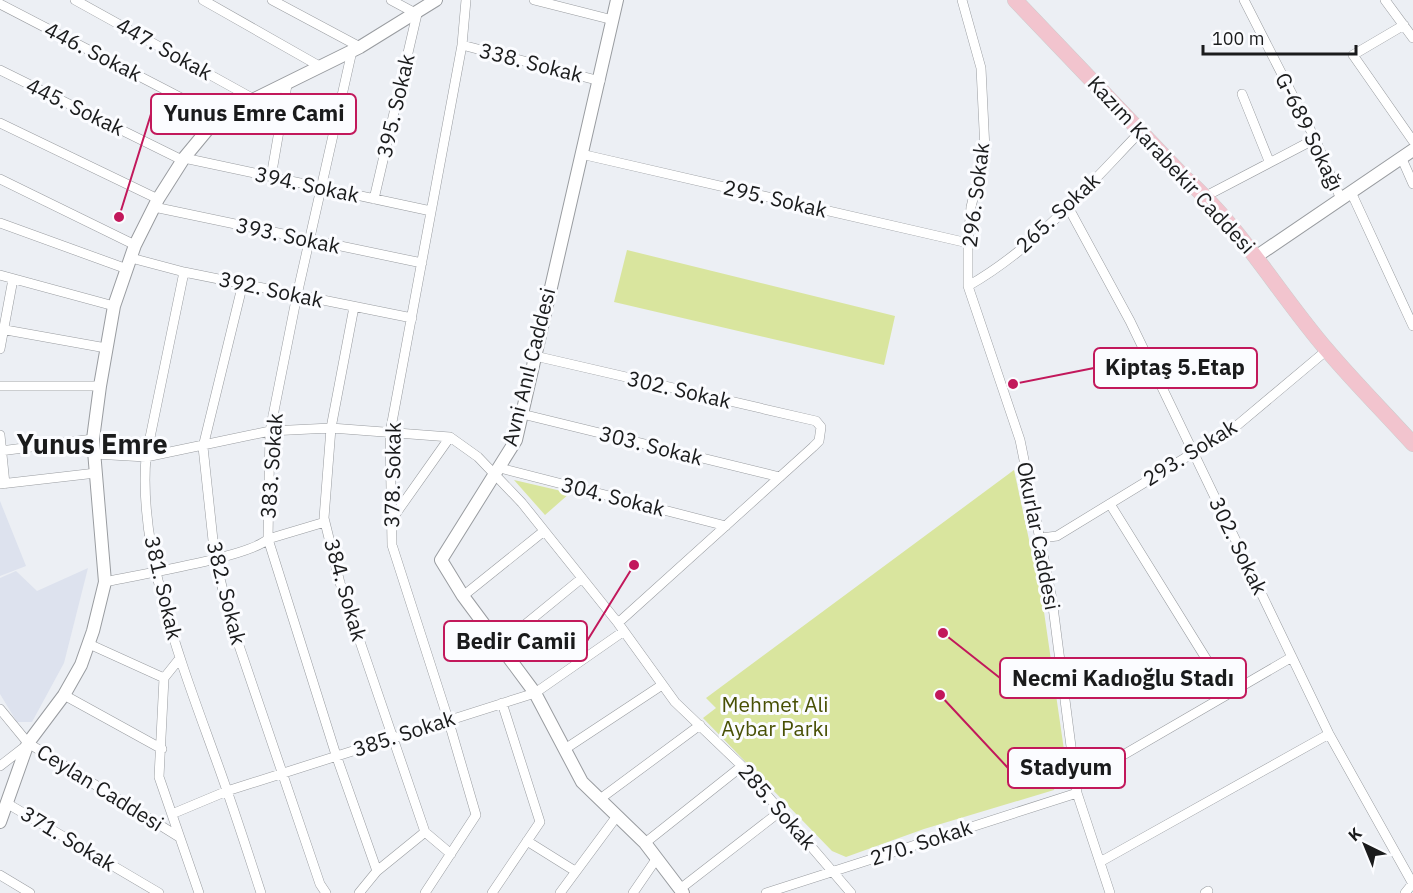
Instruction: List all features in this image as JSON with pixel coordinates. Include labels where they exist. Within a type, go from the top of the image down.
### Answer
[{"type":"main road","name":"Kazım Karabekir Caddesi","points":[[1017,1],[1141,132],[1206,196],[1257,256],[1327,350],[1413,444]]},
{"type":"street","name":"447. Sokak","points":[[75,0],[252,98]]},
{"type":"street","points":[[203,0],[321,67]]},
{"type":"street","points":[[272,0],[356,49]]},
{"type":"street","points":[[391,0],[417,14]]},
{"type":"street","points":[[0,766],[28,744],[64,695],[89,644],[105,582],[93,439],[100,386],[114,306],[135,245],[156,203],[183,159],[218,117],[252,98],[287,85],[356,49],[417,14],[436,0]]},
{"type":"street","name":"378. Sokak","points":[[425,893],[476,815],[392,545],[390,433],[462,45],[466,0]]},
{"type":"street","points":[[534,0],[558,2],[613,20]]},
{"type":"street","name":"Avni Anıl Caddesi","points":[[617,0],[516,440],[441,560],[463,596],[535,693],[582,782],[645,843],[682,891]]},
{"type":"street","name":"296. Sokak","points":[[962,0],[981,68],[985,150],[971,207],[968,286]]},
{"type":"street","name":"G-689 Sokağı","points":[[1244,0],[1413,326]]},
{"type":"street","points":[[1385,0],[1413,38]]},
{"type":"street","name":"446. Sokak","points":[[0,4],[218,117]]},
{"type":"street","name":"395. Sokak","points":[[374,199],[417,14]]},
{"type":"street","points":[[1404,25],[1353,55],[1413,141]]},
{"type":"street","name":"338. Sokak","points":[[462,45],[600,81]]},
{"type":"street","name":"383. Sokak","points":[[356,49],[297,295],[270,431],[268,539],[336,756],[377,871]]},
{"type":"street","name":"445. Sokak","points":[[0,70],[183,159]]},
{"type":"street","points":[[271,177],[287,85]]},
{"type":"street","points":[[1242,94],[1269,160]]},
{"type":"street","name":"393. Sokak","points":[[0,123],[156,203],[310,242],[422,263]]},
{"type":"street","name":"265. Sokak","points":[[968,286],[998,268],[1067,205],[1141,132]]},
{"type":"street","points":[[1206,196],[1269,160],[1315,139]]},
{"type":"street","points":[[1257,256],[1413,150]]},
{"type":"street","name":"295. Sokak","points":[[582,154],[968,243]]},
{"type":"street","name":"394. Sokak","points":[[183,159],[431,211]]},
{"type":"street","points":[[1402,159],[1413,184]]},
{"type":"street","points":[[0,179],[135,245]]},
{"type":"street","name":"302. Sokak","points":[[1067,205],[1130,321],[1329,734],[1413,884]]},
{"type":"street","name":"392. Sokak","points":[[0,223],[129,263],[243,283],[412,318]]},
{"type":"street","name":"381. Sokak","points":[[184,272],[146,457],[144,482],[152,554],[180,658],[261,893]]},
{"type":"street","points":[[0,275],[114,306]]},
{"type":"street","points":[[0,349],[1,329],[13,279]]},
{"type":"street","name":"382. Sokak","points":[[243,283],[202,447],[215,559],[231,622],[282,774],[326,893]]},
{"type":"street","name":"Okurlar Caddesi","points":[[968,286],[1020,440],[1041,538],[1075,783],[1110,893]]},
{"type":"street","name":"384. Sokak","points":[[354,307],[331,429],[325,522],[340,583],[425,832]]},
{"type":"street","points":[[1,329],[106,348]]},
{"type":"street","name":"293. Sokak","points":[[1041,538],[1057,536],[1233,428],[1327,350]]},
{"type":"street","name":"302. Sokak","points":[[535,356],[816,421],[820,427]]},
{"type":"street","points":[[0,386],[100,386]]},
{"type":"street","name":"303. Sokak","points":[[522,414],[780,477]]},
{"type":"street","name":"385. Sokak","points":[[171,814],[227,791],[535,693],[621,627],[819,441],[820,427]]},
{"type":"street","points":[[94,454],[146,457],[270,431],[331,429],[450,436]]},
{"type":"street","points":[[0,435],[3,484],[96,473]]},
{"type":"street","points":[[392,519],[450,436]]},
{"type":"street","name":"285. Sokak","points":[[450,436],[498,471],[621,627],[675,702],[742,766],[851,893]]},
{"type":"street","points":[[0,450],[93,439]]},
{"type":"street","name":"304. Sokak","points":[[498,471],[726,526]]},
{"type":"street","points":[[1110,504],[1228,694]]},
{"type":"street","points":[[105,582],[215,559],[262,544],[268,539],[325,522]]},
{"type":"street","points":[[463,596],[544,531]]},
{"type":"street","points":[[500,645],[582,578]]},
{"type":"street","points":[[89,644],[164,678]]},
{"type":"street","points":[[1075,783],[1292,657]]},
{"type":"street","points":[[180,658],[164,678],[159,777],[200,893]]},
{"type":"street","points":[[565,749],[662,685]]},
{"type":"street","points":[[64,695],[162,749]]},
{"type":"street","points":[[492,893],[540,822],[502,704]]},
{"type":"street","name":"Ceylan Caddesi","points":[[0,710],[28,744],[179,837]]},
{"type":"street","points":[[600,799],[700,725]]},
{"type":"street","points":[[1100,862],[1329,734]]},
{"type":"street","points":[[0,822],[28,744]]},
{"type":"street","points":[[645,843],[742,766]]},
{"type":"street","name":"270. Sokak","points":[[766,893],[1077,793]]},
{"type":"street","name":"371. Sokak","points":[[8,804],[159,893]]},
{"type":"street","points":[[682,891],[782,810]]},
{"type":"street","points":[[560,893],[617,816]]},
{"type":"street","points":[[359,893],[377,871],[425,832],[451,854]]},
{"type":"street","points":[[527,842],[575,872]]},
{"type":"street","points":[[633,893],[657,858]]},
{"type":"street","points":[[0,875],[30,893]]},
{"type":"street","points":[[1405,893],[1413,884]]},
{"type":"shaded area","points":[[0,501],[26,566],[0,576]]},
{"type":"shaded area","points":[[88,568],[64,663],[32,722],[17,722],[0,694],[0,578],[16,571],[37,591]]},
{"type":"green space","points":[[627,250],[895,316],[884,365],[614,302]]},
{"type":"green space","name":"Mehmet Ali Aybar Parkı","points":[[1014,470],[1043,605],[1064,750],[1054,790],[924,829],[846,857],[832,851],[703,718],[716,708],[706,698]]},
{"type":"green space","points":[[514,480],[570,493],[545,515]]},
{"type":"place","name":"Yunus Emre Cami","points":[[119,217]]},
{"type":"place","name":"Kiptaş 5.Etap","points":[[1013,384]]},
{"type":"place","name":"Bedir Camii","points":[[634,565]]},
{"type":"place","name":"Necmi Kadıoğlu Stadı","points":[[943,633]]},
{"type":"place","name":"Stadyum","points":[[940,695]]},
{"type":"district","name":"Yunus Emre","points":[[92,445]]}]
